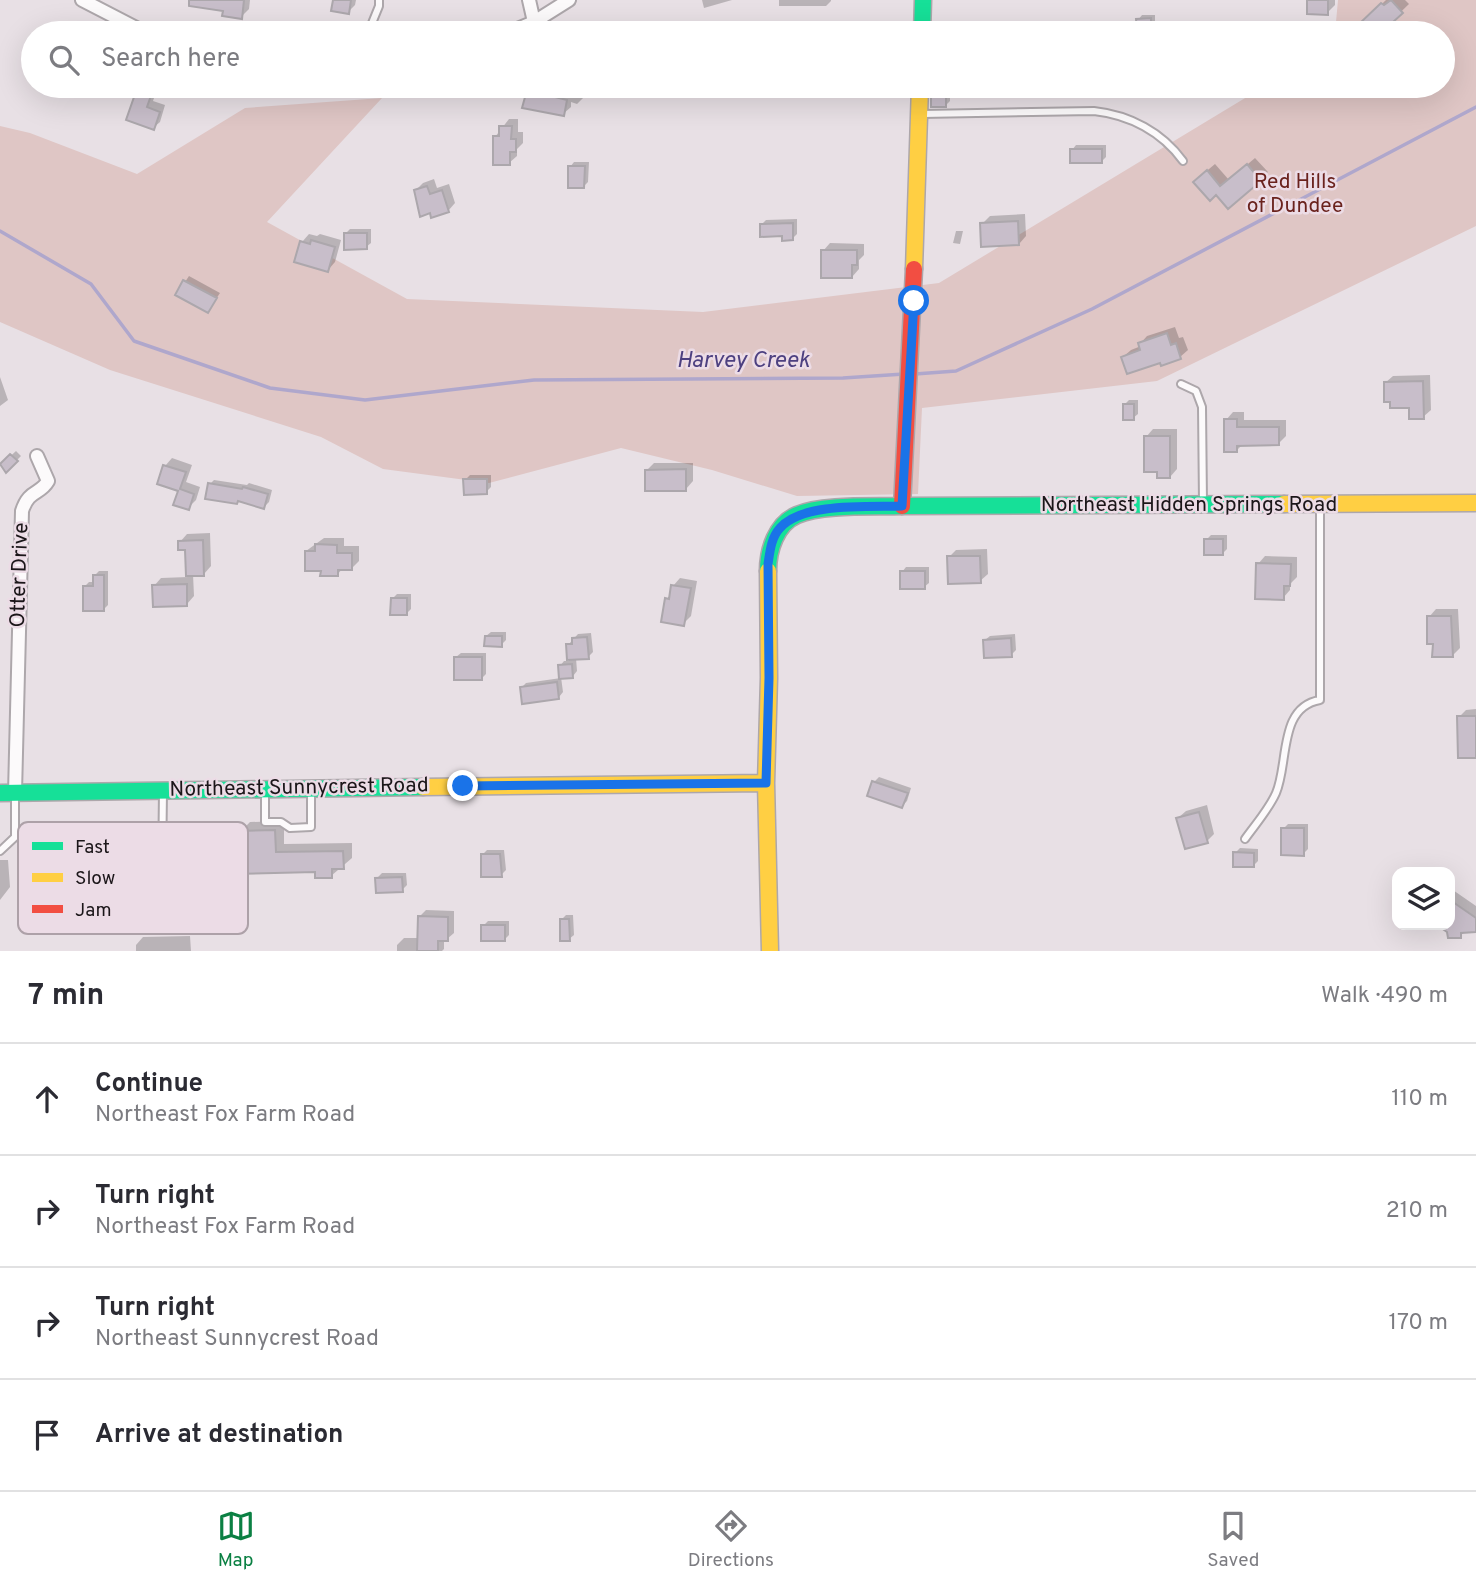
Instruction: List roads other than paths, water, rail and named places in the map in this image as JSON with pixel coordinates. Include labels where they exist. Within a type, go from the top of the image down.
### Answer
[{"type":"street","points":[[82,0],[123,21]]},
{"type":"street","points":[[529,0],[534,21]]},
{"type":"street","points":[[536,21],[569,0]]},
{"type":"street","points":[[922,21],[923,0]]},
{"type":"street","points":[[902,506],[912,347],[920,98]]},
{"type":"street","name":"Otter Drive","points":[[7,793],[22,511],[26,500],[48,481],[37,456]]},
{"type":"street","name":"Northeast Hidden Springs Road","points":[[766,783],[768,564],[775,535],[781,526],[797,515],[817,511],[902,506],[1476,503]]},
{"type":"street","points":[[766,783],[770,951]]},
{"type":"street","name":"Northeast Sunnycrest Road","points":[[7,793],[766,783]]},
{"type":"lane","points":[[374,21],[379,0]]},
{"type":"lane","points":[[919,114],[1094,111],[1114,113],[1161,137],[1183,161]]},
{"type":"lane","points":[[1181,384],[1196,391],[1202,407],[1203,505]]},
{"type":"lane","points":[[1245,839],[1275,796],[1281,780],[1289,733],[1297,711],[1303,705],[1320,700],[1320,504]]},
{"type":"lane","points":[[265,789],[265,822],[281,822],[290,828],[311,827],[311,788]]},
{"type":"lane","points":[[163,790],[163,822]]},
{"type":"lane","points":[[0,851],[15,837],[7,793]]},
{"type":"waterway","name":"Harvey Creek","points":[[915,374],[956,371],[1092,309],[1476,107]]},
{"type":"waterway","name":"Harvey Creek","points":[[0,231],[91,284],[134,341],[270,388],[365,400],[534,380],[843,378],[904,374]]},
{"type":"park label","name":"Red Hills of Dundee","points":[[1295,194]]}]
